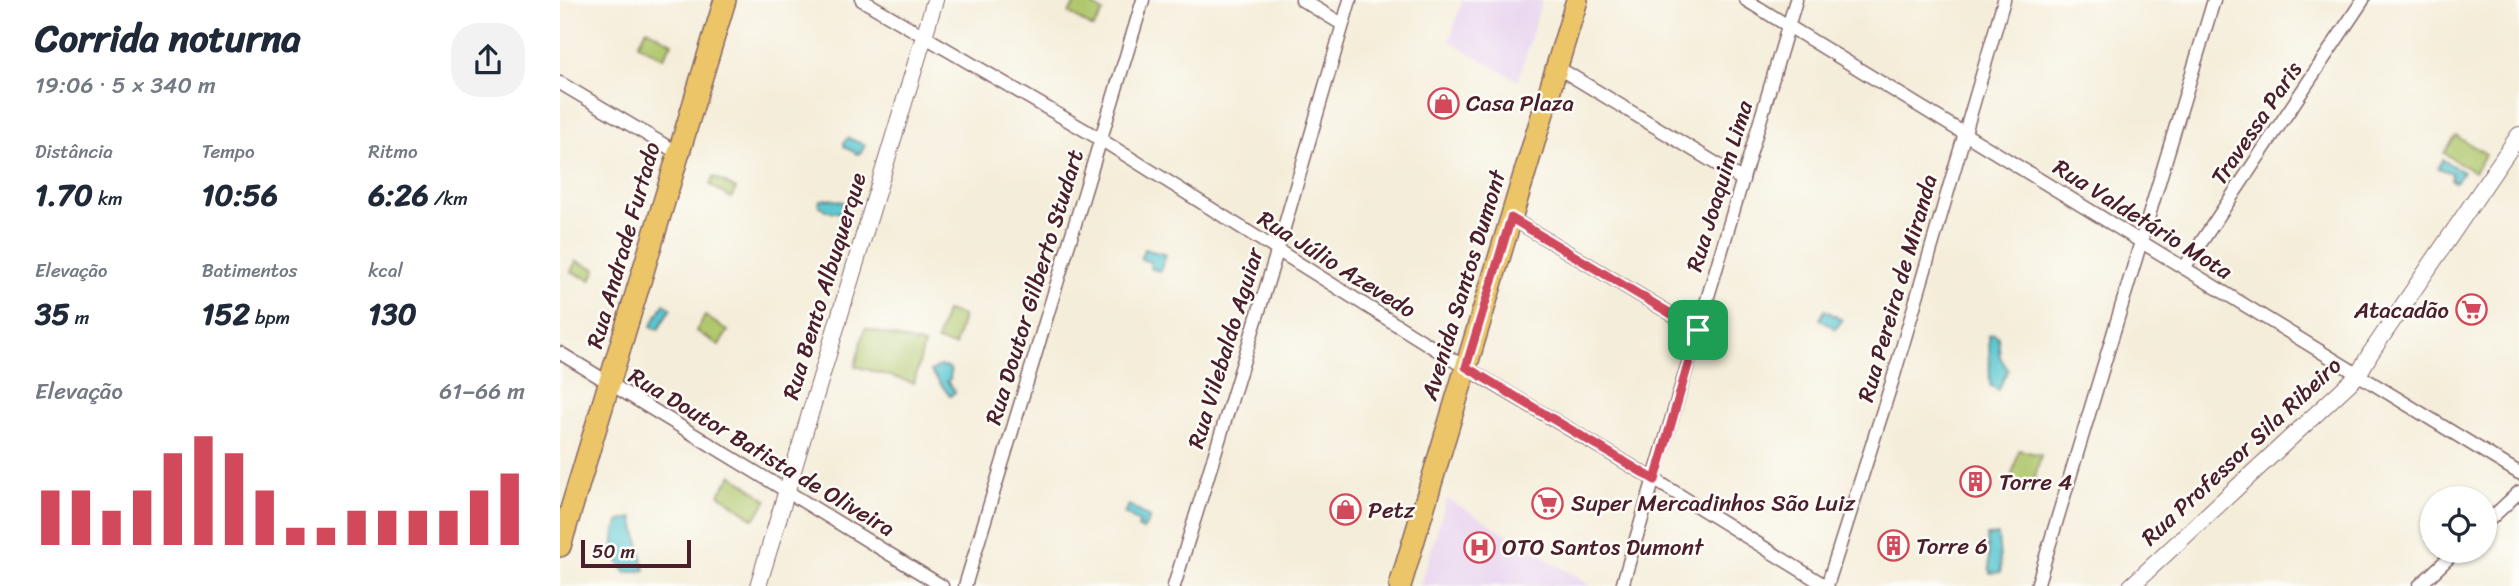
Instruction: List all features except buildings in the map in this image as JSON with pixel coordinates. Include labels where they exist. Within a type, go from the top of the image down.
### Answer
[{"type":"main road","name":"Rua Andrade Furtado","points":[[560,546],[725,0]]},
{"type":"main road","name":"Avenida Santos Dumont","points":[[1400,586],[1577,0]]},
{"type":"street","name":"Rua Júlio Azevedo","points":[[862,0],[1100,139],[1277,252],[1827,586]]},
{"type":"street","name":"Rua Bento Albuquerque","points":[[758,586],[935,0]]},
{"type":"street","name":"Rua Doutor Gilberto Studart","points":[[965,586],[1143,0]]},
{"type":"street","points":[[1302,0],[1342,24]]},
{"type":"street","name":"Rua Vilebaldo Aguiar","points":[[1174,586],[1277,252],[1350,0]]},
{"type":"street","name":"Rua Valdetário Mota","points":[[1746,0],[2519,472]]},
{"type":"street","name":"Rua Joaquim Lima","points":[[1622,586],[1796,0]]},
{"type":"street","name":"Rua Pereira de Miranda","points":[[1827,586],[1892,382],[2004,0]]},
{"type":"street","points":[[2037,586],[2214,0]]},
{"type":"street","name":"Travessa Paris","points":[[2184,268],[2363,0]]},
{"type":"street","points":[[1557,67],[1743,180]]},
{"type":"street","points":[[560,83],[678,153]]},
{"type":"street","name":"Rua Professor Sila Ribeiro","points":[[2130,586],[2358,375],[2519,135]]},
{"type":"street","points":[[1511,218],[1698,330]]},
{"type":"street","name":"Rua Doutor Batista de Oliveira","points":[[560,353],[942,586]]},
{"type":"street","points":[[2497,513],[2519,492]]},
{"type":"street","points":[[2420,586],[2444,563]]},
{"type":"shaded area","points":[[1462,0],[1542,0],[1518,81],[1450,41]]},
{"type":"shaded area","name":"OTO Santos Dumont","points":[[1447,499],[1480,518],[1591,586],[1420,586]]},
{"type":"green space","points":[[1077,0],[1084,0],[1103,12],[1093,28],[1069,13]]},
{"type":"green space","points":[[647,29],[672,43],[663,58],[638,44]]},
{"type":"green space","points":[[2456,136],[2486,154],[2474,172],[2444,153]]},
{"type":"green space","points":[[714,177],[736,189],[731,198],[710,185]]},
{"type":"green space","points":[[576,261],[596,269],[591,280],[571,272]]},
{"type":"green space","points":[[946,311],[963,316],[955,346],[937,341]]},
{"type":"green space","points":[[705,316],[728,331],[719,345],[696,331]]},
{"type":"green space","points":[[865,328],[924,345],[914,383],[855,366]]},
{"type":"green space","points":[[2019,450],[2041,455],[2031,492],[2009,486]]},
{"type":"green space","points":[[732,475],[767,500],[754,519],[719,494]]},
{"type":"water","points":[[848,138],[865,145],[861,153],[857,154],[844,146]]},
{"type":"water","points":[[2443,160],[2463,172],[2457,181],[2451,179],[2452,173],[2438,168]]},
{"type":"water","points":[[820,200],[843,202],[846,207],[844,213],[827,211],[819,205]]},
{"type":"water","points":[[1144,249],[1166,255],[1160,271],[1150,268],[1151,262],[1141,259]]},
{"type":"water","points":[[664,304],[671,308],[658,330],[651,326]]},
{"type":"water","points":[[1825,310],[1842,320],[1836,329],[1820,319]]},
{"type":"water","points":[[1989,335],[1998,337],[2000,357],[2008,370],[1998,390],[1990,385]]},
{"type":"water","points":[[940,366],[948,367],[951,371],[947,381],[955,392],[950,396],[931,371]]},
{"type":"water","points":[[1129,505],[1150,518],[1143,530],[1138,527],[1140,523],[1124,513]]},
{"type":"water","points":[[633,518],[645,570],[626,573],[613,554],[615,530],[620,521]]},
{"type":"water","points":[[1998,535],[2001,572],[1990,573],[1987,536]]},
{"type":"place","name":"Casa Plaza","points":[[1443,103]]},
{"type":"place","name":"Atacadão","points":[[2472,310]]},
{"type":"place","name":"Torre 4","points":[[1976,482]]},
{"type":"place","name":"Super Mercadinhos São Luiz","points":[[1548,503]]},
{"type":"place","name":"Petz","points":[[1345,510]]},
{"type":"place","name":"Torre 6","points":[[1893,546]]},
{"type":"place","name":"OTO Santos Dumont","points":[[1479,547]]},
{"type":"route","points":[[1511,218],[1698,330],[1655,480],[1466,367],[1511,218]]}]
